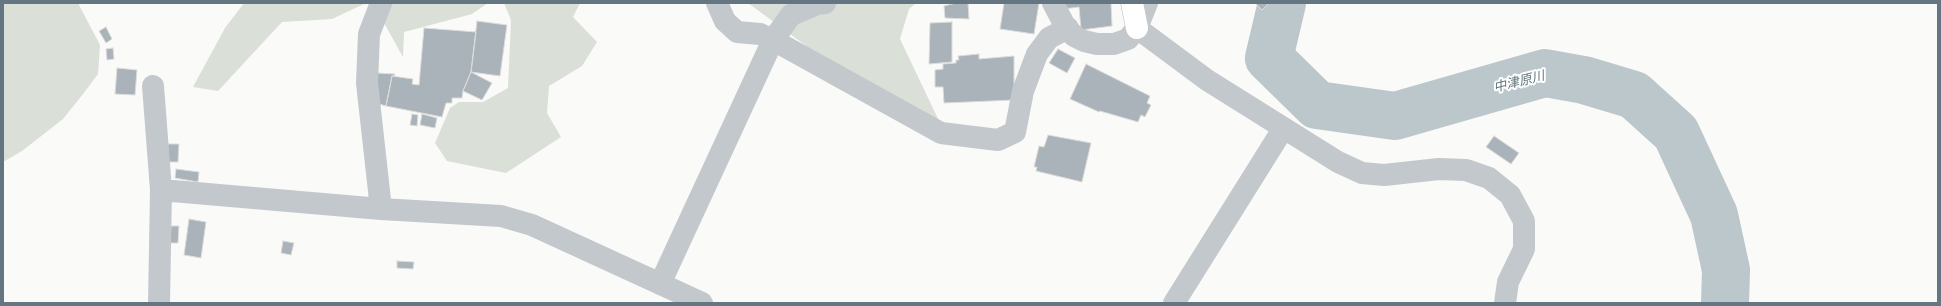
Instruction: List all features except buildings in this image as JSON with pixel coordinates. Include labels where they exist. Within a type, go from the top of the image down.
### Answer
[{"type":"street","points":[[381,3],[369,34],[367,83],[381,209]]},
{"type":"street","points":[[717,3],[725,21],[737,32],[760,34],[773,40],[941,133],[998,140],[1015,132],[1023,91],[1038,54],[1049,38],[1068,28]]},
{"type":"street","points":[[660,284],[773,40],[790,15],[820,3]]},
{"type":"street","points":[[1053,3],[1074,36],[1084,41],[1097,44],[1114,44],[1128,39],[1137,28],[1147,3]]},
{"type":"street","points":[[1132,3],[1137,28],[1207,80],[1283,129],[1338,162],[1362,173],[1384,175],[1440,169],[1466,170],[1489,178],[1510,195],[1524,221],[1524,249],[1508,282],[1505,303]]},
{"type":"street","points":[[153,86],[161,190],[159,303]]},
{"type":"street","points":[[1174,303],[1283,129]]},
{"type":"street","points":[[161,190],[381,209],[501,216],[532,225],[702,303]]},
{"type":"shaded area","points":[[3,3],[78,3],[100,45],[98,74],[63,119],[22,151],[3,162]]},
{"type":"shaded area","points":[[244,3],[366,3],[332,19],[282,22],[218,91],[193,87],[225,28]]},
{"type":"shaded area","points":[[373,3],[488,3],[472,14],[404,32],[403,57]]},
{"type":"shaded area","points":[[504,3],[580,3],[573,17],[597,42],[582,66],[549,86],[547,113],[561,137],[506,173],[447,161],[435,143],[450,108],[459,102],[483,102],[508,88],[511,20]]},
{"type":"shaded area","points":[[748,3],[916,3],[909,9],[900,39],[940,123],[832,65]]},
{"type":"waterway","name":"中津原川","points":[[1282,3],[1269,58],[1317,105],[1395,116],[1545,73],[1584,80],[1634,95],[1676,133],[1714,215],[1726,270],[1725,303]]}]
